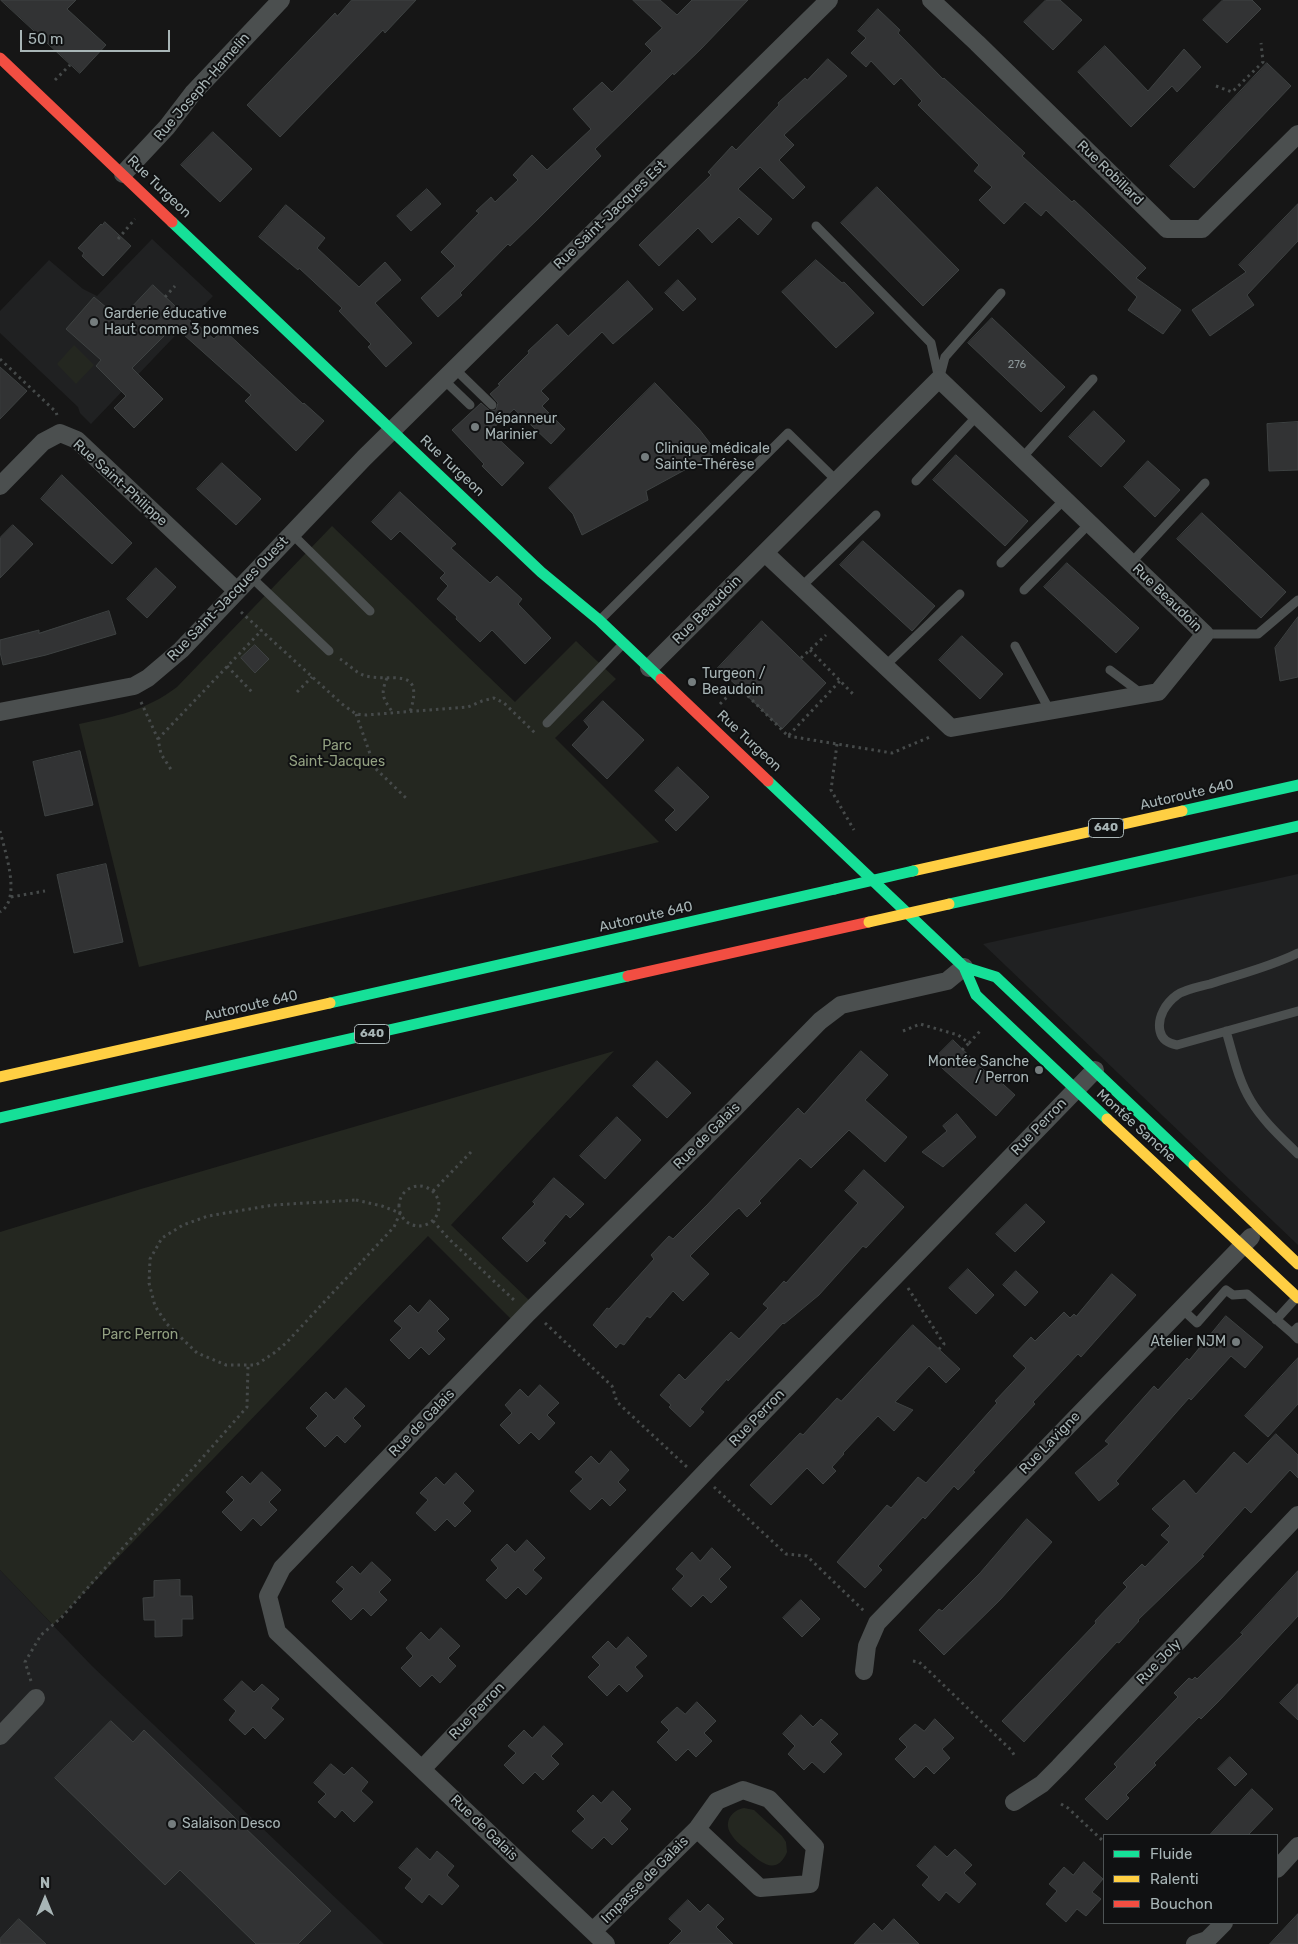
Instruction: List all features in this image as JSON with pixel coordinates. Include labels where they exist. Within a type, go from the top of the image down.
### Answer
[{"type":"main road","name":"Rue Turgeon","points":[[0,58],[541,572],[600,620],[886,893]]},
{"type":"main road","name":"Autoroute 640","points":[[0,1077],[1298,785]]},
{"type":"main road","name":"640","points":[[0,1118],[1298,826]]},
{"type":"main road","name":"Montée Sanche","points":[[886,893],[964,967],[976,995],[996,1015],[1297,1298]]},
{"type":"main road","name":"Montée Sanche","points":[[964,967],[996,977],[1298,1264]]},
{"type":"street","name":"Rue Joseph-Hamelin","points":[[123,174],[167,127],[193,93],[281,0]]},
{"type":"street","name":"Rue Saint-Jacques Est","points":[[392,430],[829,0]]},
{"type":"street","name":"Rue Robillard","points":[[931,0],[977,42],[1167,229],[1202,229],[1298,134]]},
{"type":"street","name":"Rue Beaudoin","points":[[649,668],[939,379],[1205,634],[1158,692],[951,728]]},
{"type":"street","name":"Rue Saint-Jacques Ouest","points":[[0,712],[134,686],[148,678],[181,650],[392,430]]},
{"type":"street","name":"Rue Saint-Philippe","points":[[0,486],[43,442],[60,433],[77,440],[237,591]]},
{"type":"street","points":[[765,552],[951,728]]},
{"type":"street","name":"Rue de Galais","points":[[606,1944],[277,1632],[268,1596],[282,1568],[547,1289],[732,1112],[803,1037],[831,1012],[848,1003],[947,981],[964,967]]},
{"type":"street","name":"Rue Perron","points":[[422,1769],[1095,1070]]},
{"type":"street","name":"Rue Lavigne","points":[[864,1672],[867,1646],[877,1623],[1260,1228]]},
{"type":"street","name":"Rue Joly","points":[[1014,1802],[1042,1784],[1059,1767],[1298,1516]]},
{"type":"street","points":[[0,1736],[36,1698]]},
{"type":"street","name":"Impasse de Galais","points":[[593,1931],[696,1829],[717,1801],[743,1790],[769,1799],[815,1847],[810,1884],[760,1888],[696,1829]]},
{"type":"street","points":[[1278,1867],[1298,1846]]},
{"type":"street","points":[[1195,1944],[1207,1940],[1223,1924]]},
{"type":"lane","points":[[816,226],[931,343],[939,379]]},
{"type":"lane","points":[[939,379],[945,357],[1001,293]]},
{"type":"lane","points":[[448,374],[470,406]]},
{"type":"lane","points":[[448,374],[492,406]]},
{"type":"lane","points":[[1022,458],[1093,379]]},
{"type":"lane","points":[[916,481],[977,416]]},
{"type":"lane","points":[[600,620],[788,433],[836,481]]},
{"type":"lane","points":[[1130,563],[1205,483]]},
{"type":"lane","points":[[1001,563],[1065,499]]},
{"type":"lane","points":[[801,587],[876,516]]},
{"type":"lane","points":[[1024,590],[1090,524]]},
{"type":"lane","points":[[292,534],[370,611]]},
{"type":"lane","points":[[251,577],[329,651]]},
{"type":"lane","points":[[885,666],[960,594]]},
{"type":"lane","points":[[1205,634],[1258,634],[1298,600]]},
{"type":"lane","points":[[547,723],[624,644]]},
{"type":"lane","points":[[1015,646],[1050,711]]},
{"type":"lane","points":[[1110,670],[1142,695]]},
{"type":"lane","points":[[1298,953],[1282,961],[1184,991],[1168,1003],[1160,1018],[1161,1034],[1169,1044],[1176,1045],[1298,1011]]},
{"type":"lane","points":[[1226,1031],[1240,1079],[1250,1101],[1298,1154]]},
{"type":"lane","points":[[1212,1276],[1233,1296],[1247,1294],[1276,1320],[1296,1333]]},
{"type":"lane","points":[[1181,1308],[1197,1322],[1226,1290]]},
{"type":"lane","points":[[1276,1320],[1297,1298]]},
{"type":"path","points":[[1216,86],[1232,92],[1263,62],[1261,43]]},
{"type":"path","points":[[118,239],[136,219]]},
{"type":"path","points":[[166,296],[175,286]]},
{"type":"path","points":[[0,360],[56,412],[60,433]]},
{"type":"path","points":[[244,614],[350,711],[356,714],[366,715],[468,707],[494,698],[504,703],[538,735]]},
{"type":"path","points":[[801,658],[839,623]]},
{"type":"path","points":[[158,739],[262,630]]},
{"type":"path","points":[[810,650],[853,694]]},
{"type":"path","points":[[329,651],[362,675],[387,678],[398,677],[409,681],[415,696],[410,712]]},
{"type":"path","points":[[227,666],[252,692]]},
{"type":"path","points":[[298,692],[312,677]]},
{"type":"path","points":[[387,678],[382,693],[384,701],[393,713]]},
{"type":"path","points":[[788,736],[840,680]]},
{"type":"path","points":[[134,686],[158,739],[161,754],[172,772]]},
{"type":"path","points":[[718,707],[738,686],[788,736],[892,753],[951,728]]},
{"type":"path","points":[[356,714],[375,768],[407,797]]},
{"type":"path","points":[[837,744],[831,790],[844,815],[858,834]]},
{"type":"path","points":[[0,831],[11,880],[11,898],[6,908],[0,912]]},
{"type":"path","points":[[11,898],[45,891]]},
{"type":"path","points":[[962,1050],[996,1015]]},
{"type":"path","points":[[903,1031],[920,1024],[958,1035],[968,1043]]},
{"type":"path","points":[[433,1191],[471,1152]]},
{"type":"path","points":[[433,1191],[421,1186],[408,1189],[400,1200],[400,1213],[394,1227],[286,1343],[256,1365],[226,1365],[197,1353],[167,1324],[155,1306],[149,1284],[148,1270],[150,1259],[162,1238],[183,1225],[208,1216],[273,1205],[356,1200],[382,1206],[400,1213],[403,1219],[415,1226],[428,1225],[434,1221],[440,1209],[438,1196],[433,1191]]},
{"type":"path","points":[[434,1221],[449,1239],[516,1302]]},
{"type":"path","points":[[898,1273],[944,1344],[939,1349]]},
{"type":"path","points":[[545,1322],[612,1386],[617,1402],[689,1470]]},
{"type":"path","points":[[36,1698],[25,1662],[41,1635],[62,1617],[247,1408],[248,1365]]},
{"type":"path","points":[[710,1483],[786,1554],[806,1556],[868,1614]]},
{"type":"path","points":[[913,1661],[919,1662],[929,1671],[1016,1758]]},
{"type":"path","points":[[1061,1804],[1068,1808],[1103,1841]]},
{"type":"shaded area","name":"Garderie éducative Haut comme 3 pommes","points":[[152,239],[213,296],[91,424],[80,413],[78,407],[0,333],[0,311],[49,260],[83,289],[97,296]]},
{"type":"shaded area","points":[[1298,874],[1298,1245],[983,944]]},
{"type":"shaded area","points":[[0,1570],[92,1666],[384,1944],[0,1944]]},
{"type":"green space","points":[[74,345],[94,365],[76,384],[57,364]]},
{"type":"green space","name":"Parc Saint-Jacques","points":[[332,526],[515,702],[576,641],[616,679],[555,738],[659,842],[139,967],[79,724],[130,712],[154,702],[177,687]]},
{"type":"green space","name":"Parc Perron","points":[[614,1051],[451,1225],[533,1304],[511,1319],[428,1236],[53,1625],[0,1570],[0,1232]]},
{"type":"green space","points":[[744,1808],[754,1810],[786,1842],[787,1852],[779,1864],[769,1865],[763,1863],[734,1839],[729,1830],[728,1821],[736,1811]]},
{"type":"building","points":[[1,0],[76,0],[67,9],[106,45],[80,73]]},
{"type":"building","points":[[352,0],[416,0],[385,33],[383,30],[280,137],[247,105],[335,13],[337,16]]},
{"type":"building","points":[[633,0],[660,0],[677,15],[692,0],[748,0],[701,49],[674,75],[673,73],[595,149],[601,156],[510,246],[508,244],[460,293],[462,295],[438,317],[421,298],[455,266],[441,252],[479,213],[476,211],[491,197],[495,202],[518,180],[513,175],[532,155],[547,170],[591,129],[573,109],[602,82],[612,92],[652,51],[645,44],[662,28]]},
{"type":"building","points":[[1046,0],[1060,0],[1082,20],[1053,50],[1024,22]]},
{"type":"building","points":[[1223,0],[1252,0],[1261,9],[1227,43],[1203,20]]},
{"type":"building","points":[[878,9],[900,30],[898,33],[943,79],[1025,153],[1022,156],[1072,202],[1074,200],[1146,268],[1136,278],[1181,310],[1163,334],[1128,310],[1137,297],[1046,210],[1041,216],[1025,202],[1004,224],[979,200],[992,187],[974,171],[979,165],[918,105],[922,101],[901,78],[894,85],[871,61],[866,67],[851,53],[866,38],[858,31]]},
{"type":"building","points":[[1105,46],[1148,91],[1184,49],[1201,67],[1177,92],[1172,86],[1131,127],[1078,72]]},
{"type":"building","points":[[828,59],[847,76],[784,135],[794,145],[779,160],[805,187],[793,199],[760,167],[738,189],[772,219],[758,235],[739,217],[712,243],[698,228],[659,266],[639,245],[711,175],[708,172],[732,146],[736,150],[779,105],[778,103],[805,78],[807,80]]},
{"type":"building","points":[[1267,63],[1291,86],[1194,188],[1170,166]]},
{"type":"building","points":[[213,132],[252,169],[220,202],[181,165]]},
{"type":"building","points":[[877,187],[959,270],[923,306],[841,223]]},
{"type":"building","points":[[427,189],[441,204],[411,231],[397,216]]},
{"type":"building","points":[[1298,204],[1298,241],[1247,295],[1254,305],[1210,336],[1192,310],[1246,272],[1239,265]]},
{"type":"building","points":[[286,205],[325,238],[317,248],[359,287],[385,262],[401,280],[375,303],[412,343],[386,367],[368,347],[371,344],[339,311],[342,308],[299,268],[298,270],[259,237]]},
{"type":"building","points":[[105,222],[131,246],[103,276],[82,256],[84,253],[78,248]]},
{"type":"building","points":[[816,260],[842,283],[844,282],[874,313],[836,348],[782,292]]},
{"type":"building","points":[[678,280],[696,299],[683,311],[665,293]]},
{"type":"building","points":[[628,281],[653,309],[613,344],[602,332],[541,391],[549,399],[542,406],[565,429],[551,444],[514,409],[490,431],[524,463],[502,486],[482,466],[484,464],[452,430],[481,403],[490,411],[496,410],[498,403],[490,394],[529,353],[528,351],[557,324],[568,336]]},
{"type":"building","points":[[153,285],[198,328],[199,326],[214,339],[223,329],[303,404],[324,421],[296,451],[245,401],[251,395],[174,326],[132,368],[163,399],[134,428],[114,408],[126,396],[96,366],[101,360],[66,329],[94,297],[120,319]]},
{"type":"building","points":[[992,318],[1065,387],[1041,412],[968,343]]},
{"type":"building","points":[[0,367],[27,391],[0,419]]},
{"type":"building","name":"Clinique médicale Sainte-Thérèse","points":[[655,383],[699,429],[713,447],[714,454],[646,491],[648,500],[582,535],[573,514],[549,488]]},
{"type":"building","points":[[1094,411],[1125,441],[1101,467],[1069,437]]},
{"type":"building","points":[[1298,422],[1298,470],[1269,471],[1267,424]]},
{"type":"building","points":[[956,455],[1028,521],[1005,546],[933,480]]},
{"type":"building","points":[[1148,461],[1180,490],[1155,517],[1124,487]]},
{"type":"building","points":[[222,463],[261,499],[236,525],[197,489]]},
{"type":"building","points":[[62,475],[132,543],[112,564],[41,499]]},
{"type":"building","points":[[400,492],[456,544],[451,548],[490,583],[497,576],[522,599],[518,604],[551,638],[525,664],[492,630],[480,642],[437,599],[448,586],[440,578],[445,573],[400,531],[391,540],[372,522]]},
{"type":"building","points":[[1202,513],[1286,592],[1261,618],[1177,539]]},
{"type":"building","points":[[13,525],[33,544],[0,578],[0,538]]},
{"type":"building","points":[[863,541],[935,606],[912,631],[840,565]]},
{"type":"building","points":[[1067,563],[1139,628],[1116,653],[1044,587]]},
{"type":"building","points":[[156,568],[176,587],[147,618],[127,599]]},
{"type":"building","points":[[109,611],[116,634],[46,655],[3,665],[0,640],[39,630],[39,633]]},
{"type":"building","points":[[1298,617],[1298,677],[1280,681],[1275,648]]},
{"type":"building","points":[[762,621],[826,683],[782,729],[718,668]]},
{"type":"building","points":[[962,636],[1003,674],[980,699],[939,660]]},
{"type":"building","points":[[255,645],[269,659],[255,673],[241,658]]},
{"type":"building","points":[[603,701],[644,740],[607,779],[572,745],[589,727],[584,721]]},
{"type":"building","points":[[80,751],[93,805],[45,816],[33,762]]},
{"type":"building","points":[[678,767],[709,797],[676,831],[665,820],[675,810],[655,791]]},
{"type":"building","points":[[106,864],[123,942],[74,953],[57,875]]},
{"type":"building","points":[[953,1040],[991,1077],[993,1075],[1015,1095],[996,1116],[933,1060]]},
{"type":"building","points":[[861,1051],[888,1075],[865,1100],[907,1137],[885,1162],[849,1130],[811,1168],[800,1158],[759,1201],[761,1203],[747,1217],[739,1208],[690,1256],[709,1274],[683,1301],[673,1291],[650,1318],[647,1316],[624,1345],[620,1343],[616,1348],[593,1325],[607,1308],[609,1309],[654,1259],[651,1255],[669,1236],[673,1239],[798,1108],[804,1114]]},
{"type":"building","points":[[657,1061],[691,1093],[667,1118],[633,1086]]},
{"type":"building","points":[[957,1114],[976,1137],[943,1167],[922,1152],[947,1131],[943,1126]]},
{"type":"building","points":[[617,1117],[641,1140],[605,1179],[580,1156]]},
{"type":"building","points":[[864,1170],[904,1207],[866,1248],[863,1246],[819,1295],[783,1323],[728,1381],[727,1379],[700,1409],[704,1412],[690,1427],[669,1407],[671,1405],[660,1395],[679,1374],[685,1380],[731,1332],[739,1339],[768,1308],[763,1304],[784,1281],[786,1283],[858,1203],[845,1191]]},
{"type":"building","points":[[554,1178],[584,1204],[570,1218],[566,1214],[543,1241],[546,1243],[527,1262],[502,1238],[535,1204],[533,1202]]},
{"type":"building","points":[[1026,1204],[1045,1222],[1015,1252],[996,1234]]},
{"type":"building","points":[[968,1269],[994,1295],[976,1314],[949,1288]]},
{"type":"building","points":[[1016,1271],[1038,1292],[1025,1306],[1003,1285]]},
{"type":"building","points":[[1112,1274],[1136,1295],[1081,1357],[1078,1354],[1033,1402],[1035,1404],[958,1490],[954,1486],[925,1519],[923,1517],[878,1566],[882,1570],[865,1588],[837,1562],[887,1505],[891,1508],[918,1477],[926,1483],[997,1403],[995,1401],[1026,1368],[1013,1356],[1031,1337],[1035,1341],[1064,1312],[1070,1318],[1074,1314],[1076,1316]]},
{"type":"building","points":[[430,1300],[449,1319],[437,1331],[445,1339],[429,1355],[421,1347],[409,1359],[390,1340],[402,1328],[394,1321],[410,1305],[418,1313]]},
{"type":"building","points":[[1226,1316],[1263,1347],[1245,1368],[1231,1356],[1191,1400],[1189,1398],[1116,1481],[1119,1484],[1099,1501],[1075,1473],[1109,1444],[1105,1441],[1154,1386],[1158,1390],[1187,1358],[1189,1360]]},
{"type":"building","points":[[913,1325],[960,1369],[946,1383],[929,1366],[895,1402],[913,1410],[894,1431],[878,1416],[843,1453],[832,1467],[836,1471],[823,1484],[807,1468],[771,1505],[750,1485],[800,1433],[803,1435],[837,1398],[841,1401]]},
{"type":"building","points":[[1298,1358],[1298,1404],[1268,1437],[1245,1416]]},
{"type":"building","points":[[540,1385],[559,1403],[547,1415],[555,1423],[539,1440],[531,1432],[519,1444],[500,1425],[512,1413],[505,1405],[520,1389],[528,1397]]},
{"type":"building","points":[[346,1388],[365,1406],[353,1418],[361,1426],[345,1443],[337,1435],[325,1447],[306,1428],[318,1416],[310,1408],[326,1392],[334,1400]]},
{"type":"building","points":[[1276,1434],[1298,1455],[1298,1478],[1290,1470],[1251,1513],[1245,1507],[1202,1555],[1204,1556],[1138,1620],[1119,1643],[1117,1642],[1024,1742],[1002,1721],[1096,1623],[1095,1621],[1127,1587],[1123,1583],[1142,1564],[1145,1567],[1169,1542],[1161,1535],[1170,1526],[1152,1509],[1184,1480],[1196,1494],[1234,1452],[1247,1464]]},
{"type":"building","points":[[611,1451],[629,1470],[618,1482],[626,1490],[610,1506],[602,1498],[590,1510],[570,1491],[583,1479],[575,1472],[591,1456],[599,1464]]},
{"type":"building","points":[[262,1472],[281,1490],[269,1502],[277,1510],[261,1526],[253,1518],[241,1531],[222,1512],[234,1500],[226,1492],[242,1476],[250,1484]]},
{"type":"building","points":[[456,1473],[474,1491],[463,1503],[471,1511],[455,1527],[447,1519],[435,1531],[416,1513],[428,1500],[420,1493],[436,1477],[444,1485]]},
{"type":"building","points":[[1027,1519],[1052,1542],[1000,1600],[944,1655],[919,1630],[939,1609],[942,1611],[980,1573]]},
{"type":"building","points":[[527,1540],[545,1558],[533,1570],[542,1578],[526,1595],[518,1587],[506,1599],[486,1580],[498,1568],[491,1560],[507,1544],[515,1552]]},
{"type":"building","points":[[712,1548],[731,1567],[719,1579],[727,1587],[711,1603],[703,1595],[691,1607],[672,1589],[684,1576],[676,1569],[692,1552],[700,1561]]},
{"type":"building","points":[[372,1562],[391,1580],[379,1592],[387,1600],[371,1616],[363,1608],[351,1620],[332,1601],[344,1589],[336,1582],[352,1566],[360,1574]]},
{"type":"building","points":[[1298,1571],[1298,1616],[1219,1701],[1201,1719],[1199,1717],[1154,1763],[1156,1765],[1126,1795],[1129,1798],[1107,1820],[1085,1799],[1117,1767],[1114,1764],[1178,1697],[1174,1693],[1189,1678],[1192,1680],[1195,1677],[1197,1679],[1243,1634],[1241,1633]]},
{"type":"building","points":[[180,1580],[180,1596],[192,1596],[193,1619],[182,1619],[182,1636],[155,1637],[155,1620],[144,1620],[143,1598],[154,1597],[154,1581]]},
{"type":"building","points":[[801,1600],[820,1619],[802,1637],[783,1618]]},
{"type":"building","points":[[441,1628],[460,1646],[448,1658],[456,1666],[440,1683],[432,1675],[420,1687],[401,1668],[413,1656],[406,1648],[421,1632],[429,1640]]},
{"type":"building","points":[[628,1637],[647,1656],[635,1667],[643,1676],[627,1692],[619,1684],[607,1696],[588,1677],[600,1665],[592,1657],[608,1641],[616,1649]]},
{"type":"building","points":[[242,1681],[254,1692],[262,1684],[279,1699],[271,1708],[284,1719],[265,1739],[253,1727],[245,1735],[229,1720],[236,1711],[224,1700]]},
{"type":"building","points":[[1298,1684],[1298,1720],[1280,1703]]},
{"type":"building","points":[[697,1702],[716,1721],[704,1733],[712,1741],[696,1757],[688,1749],[676,1761],[657,1742],[669,1730],[661,1722],[677,1707],[685,1714]]},
{"type":"building","points":[[801,1715],[813,1727],[821,1719],[838,1734],[830,1742],[842,1754],[824,1773],[812,1762],[804,1770],[788,1754],[795,1746],[783,1734]]},
{"type":"building","points":[[935,1719],[954,1738],[942,1749],[950,1758],[934,1774],[926,1766],[914,1778],[895,1759],[907,1747],[899,1739],[915,1724],[924,1731]]},
{"type":"building","name":"Salaison Desco","points":[[111,1721],[133,1742],[144,1730],[331,1911],[298,1944],[256,1944],[180,1870],[165,1885],[55,1778]]},
{"type":"building","points":[[544,1726],[563,1744],[551,1756],[559,1764],[543,1780],[535,1772],[523,1784],[504,1765],[516,1753],[508,1746],[524,1730],[532,1738]]},
{"type":"building","points":[[1230,1757],[1247,1774],[1235,1786],[1218,1769]]},
{"type":"building","points":[[331,1764],[344,1775],[352,1767],[368,1782],[361,1791],[373,1802],[354,1822],[342,1810],[335,1818],[318,1802],[326,1794],[314,1783]]},
{"type":"building","points":[[1252,1789],[1273,1809],[1249,1834],[1211,1834]]},
{"type":"building","points":[[613,1791],[631,1809],[620,1821],[628,1829],[612,1845],[604,1837],[592,1849],[572,1831],[585,1819],[577,1811],[593,1795],[601,1803]]},
{"type":"building","points":[[935,1846],[947,1857],[955,1849],[972,1865],[964,1873],[976,1884],[959,1903],[946,1892],[939,1901],[922,1885],[929,1877],[917,1866]]},
{"type":"building","points":[[417,1848],[430,1860],[437,1851],[454,1866],[447,1875],[459,1886],[442,1905],[429,1894],[422,1903],[405,1888],[412,1879],[399,1868]]},
{"type":"building","points":[[1084,1862],[1103,1879],[1092,1892],[1101,1899],[1086,1916],[1077,1909],[1066,1922],[1046,1904],[1057,1891],[1049,1884],[1064,1867],[1073,1875]]},
{"type":"building","points":[[688,1900],[700,1912],[708,1904],[724,1919],[716,1927],[733,1944],[669,1944],[682,1931],[669,1919]]},
{"type":"building","points":[[1298,1914],[1298,1944],[1270,1944]]},
{"type":"building","points":[[19,1919],[46,1944],[0,1944],[0,1939]]},
{"type":"building","points":[[894,1919],[919,1944],[854,1944],[874,1923],[882,1931]]},
{"type":"traffic: fast","points":[[172,222],[541,572],[599,620],[661,679]]},
{"type":"traffic: fast","points":[[768,781],[964,967],[976,995],[1107,1119]]},
{"type":"traffic: fast","points":[[1182,811],[1298,785]]},
{"type":"traffic: fast","points":[[949,904],[1298,826]]},
{"type":"traffic: fast","points":[[835,889],[913,871]]},
{"type":"traffic: fast","points":[[330,1003],[835,889]]},
{"type":"traffic: fast","points":[[964,967],[996,977],[1194,1165]]},
{"type":"traffic: fast","points":[[0,1118],[628,976]]},
{"type":"traffic: slow","points":[[913,871],[1182,811]]},
{"type":"traffic: slow","points":[[869,922],[949,904]]},
{"type":"traffic: slow","points":[[0,1077],[330,1003]]},
{"type":"traffic: slow","points":[[1107,1119],[1298,1298]]},
{"type":"traffic: slow","points":[[1194,1165],[1298,1264]]},
{"type":"traffic: jam","points":[[0,58],[172,222]]},
{"type":"traffic: jam","points":[[661,679],[768,781]]},
{"type":"traffic: jam","points":[[628,976],[869,922]]},
{"type":"place","name":"Garderie éducative Haut comme 3 pommes","points":[[94,322]]},
{"type":"place","name":"Dépanneur Marinier","points":[[475,427]]},
{"type":"place","name":"Clinique médicale Sainte-Thérèse","points":[[645,457]]},
{"type":"place","name":"Turgeon / Beaudoin","points":[[692,682]]},
{"type":"place","name":"Montée Sanche / Perron","points":[[1039,1070]]},
{"type":"place","name":"Atelier NJM","points":[[1236,1342]]},
{"type":"place","name":"Salaison Desco","points":[[172,1824]]}]
